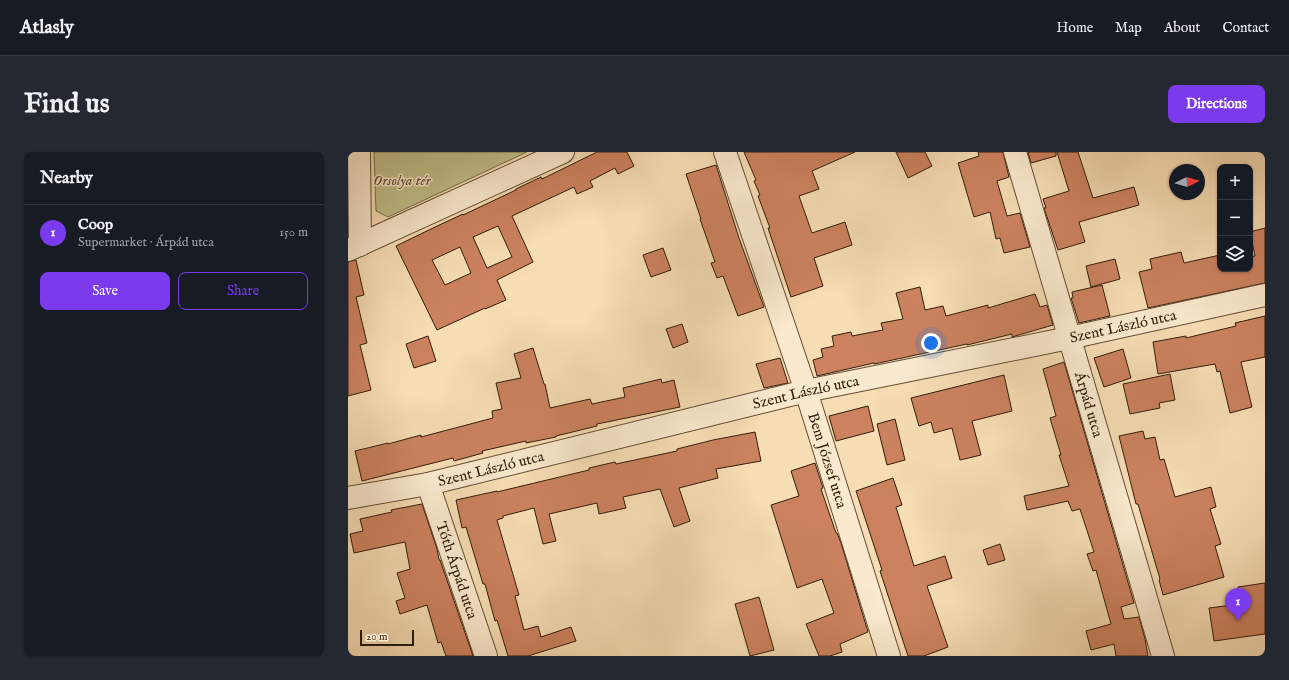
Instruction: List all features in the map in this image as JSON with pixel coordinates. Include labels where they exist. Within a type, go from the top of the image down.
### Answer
[{"type":"street","points":[[358,152],[354,247],[563,152]]},
{"type":"street","name":"Bem József utca","points":[[725,152],[806,391],[889,656]]},
{"type":"street","name":"Árpád utca","points":[[1015,152],[1163,656]]},
{"type":"street","name":"Szent László utca","points":[[348,498],[428,484],[806,391],[1069,338],[1265,295]]},
{"type":"street","name":"Tóth Árpád utca","points":[[428,484],[486,656]]},
{"type":"green space","name":"Orsolya tér","points":[[374,152],[527,152],[388,217],[376,211]]},
{"type":"building","points":[[597,152],[627,152],[634,166],[618,174],[615,168],[590,181],[593,187],[577,194],[574,187],[512,216],[533,262],[497,280],[506,300],[437,330],[396,246],[541,177],[542,179]],"holes":[[[498,226],[512,257],[487,268],[473,237]],[[460,247],[471,273],[445,285],[432,260]]]},
{"type":"building","points":[[744,152],[855,152],[812,171],[819,189],[799,196],[812,233],[845,222],[852,245],[814,258],[823,286],[791,297],[768,228],[770,228],[758,196],[760,195],[754,181],[756,180]]},
{"type":"building","points":[[896,152],[925,152],[932,166],[908,178]]},
{"type":"building","points":[[978,152],[1003,152],[1009,177],[997,181],[1007,216],[1020,213],[1030,247],[1004,253],[1000,238],[996,239],[990,212],[974,217],[958,163],[979,156]]},
{"type":"building","points":[[1028,152],[1056,152],[1056,156],[1031,163]]},
{"type":"building","points":[[1057,152],[1078,152],[1093,198],[1134,187],[1139,205],[1079,222],[1085,242],[1058,250],[1044,208],[1046,208],[1043,199],[1069,191]]},
{"type":"building","points":[[716,165],[739,238],[764,307],[738,316],[723,276],[717,278],[711,263],[715,262],[686,174]]},
{"type":"building","points":[[1265,228],[1265,283],[1148,308],[1139,272],[1152,269],[1150,259],[1181,252],[1184,263],[1217,256],[1217,272],[1253,272],[1253,256],[1255,256],[1253,246],[1253,231]]},
{"type":"building","points":[[663,248],[671,270],[651,277],[643,255]]},
{"type":"building","points":[[1115,259],[1120,279],[1091,287],[1086,266]]},
{"type":"building","points":[[356,260],[364,295],[356,297],[367,343],[360,345],[371,390],[348,396],[348,262]]},
{"type":"building","points":[[1102,285],[1110,316],[1079,323],[1071,298],[1073,298],[1072,292]]},
{"type":"building","points":[[920,287],[925,310],[943,306],[946,316],[988,305],[988,308],[1035,294],[1040,307],[1047,305],[1053,325],[1012,337],[1012,334],[967,345],[817,376],[813,360],[823,357],[821,349],[834,346],[832,336],[851,332],[852,336],[883,330],[881,323],[903,319],[896,293]]},
{"type":"building","points":[[1265,316],[1265,357],[1241,362],[1252,407],[1230,413],[1220,371],[1217,372],[1215,364],[1158,374],[1153,342],[1186,336],[1186,338],[1236,326],[1235,323]]},
{"type":"building","points":[[682,324],[688,342],[673,348],[666,329]]},
{"type":"building","points":[[428,336],[436,361],[414,368],[406,344]]},
{"type":"building","points":[[533,348],[545,384],[550,408],[590,399],[592,404],[625,397],[623,388],[661,379],[662,383],[674,380],[680,407],[597,424],[597,426],[556,437],[526,443],[526,441],[482,451],[483,453],[454,461],[453,458],[362,481],[355,451],[421,435],[421,437],[493,418],[492,411],[502,409],[496,383],[521,378],[514,354]]},
{"type":"building","points":[[1123,349],[1131,378],[1104,387],[1094,358]]},
{"type":"building","points":[[780,358],[788,383],[764,388],[756,364]]},
{"type":"building","points":[[1064,362],[1134,603],[1121,607],[1124,619],[1139,617],[1148,656],[1116,656],[1114,644],[1091,650],[1086,631],[1111,624],[1096,570],[1093,571],[1087,554],[1094,552],[1080,509],[1072,511],[1068,501],[1027,510],[1024,496],[1069,486],[1059,455],[1061,455],[1050,418],[1056,416],[1043,369]]},
{"type":"building","points":[[1170,374],[1175,400],[1159,403],[1160,408],[1130,414],[1123,384]]},
{"type":"building","points":[[1004,375],[1012,411],[972,421],[981,455],[960,460],[952,428],[934,433],[931,422],[919,426],[911,398]]},
{"type":"building","points":[[868,406],[874,431],[836,441],[829,416]]},
{"type":"building","points":[[895,419],[905,460],[887,465],[877,424]]},
{"type":"building","points":[[1143,431],[1145,439],[1155,437],[1160,460],[1164,459],[1175,497],[1211,487],[1216,507],[1210,509],[1221,544],[1215,546],[1224,577],[1163,595],[1160,579],[1138,504],[1136,504],[1119,436]]},
{"type":"building","points":[[755,432],[761,461],[716,469],[718,478],[679,488],[690,521],[674,527],[660,489],[623,497],[626,508],[599,514],[597,503],[549,514],[556,541],[543,544],[534,508],[503,516],[503,518],[497,520],[519,595],[515,596],[524,630],[538,626],[541,637],[571,627],[576,641],[528,656],[508,656],[497,620],[495,621],[485,584],[483,584],[466,527],[462,528],[456,500],[497,492],[589,470],[589,468],[615,462],[616,464],[677,451],[677,449],[713,440]]},
{"type":"building","points":[[815,463],[823,488],[821,489],[836,533],[841,543],[868,632],[840,644],[842,652],[830,656],[819,656],[806,624],[834,613],[822,579],[797,588],[771,505],[799,496],[791,471]]},
{"type":"building","points":[[893,478],[902,505],[896,507],[914,566],[945,556],[952,578],[927,586],[948,647],[924,656],[908,656],[856,491]]},
{"type":"building","points":[[422,504],[437,549],[439,560],[473,656],[446,656],[441,642],[438,643],[427,605],[400,614],[396,601],[405,598],[397,573],[410,569],[405,542],[354,553],[350,534],[363,531],[360,519],[392,512],[391,510]]},
{"type":"building","points":[[1000,544],[1005,560],[988,565],[983,550]]},
{"type":"building","points":[[1265,583],[1265,634],[1214,641],[1209,608],[1240,604],[1238,587]]},
{"type":"building","points":[[759,597],[774,650],[750,656],[735,604]]},
{"type":"place","name":"Coop","points":[[1238,621]]}]
